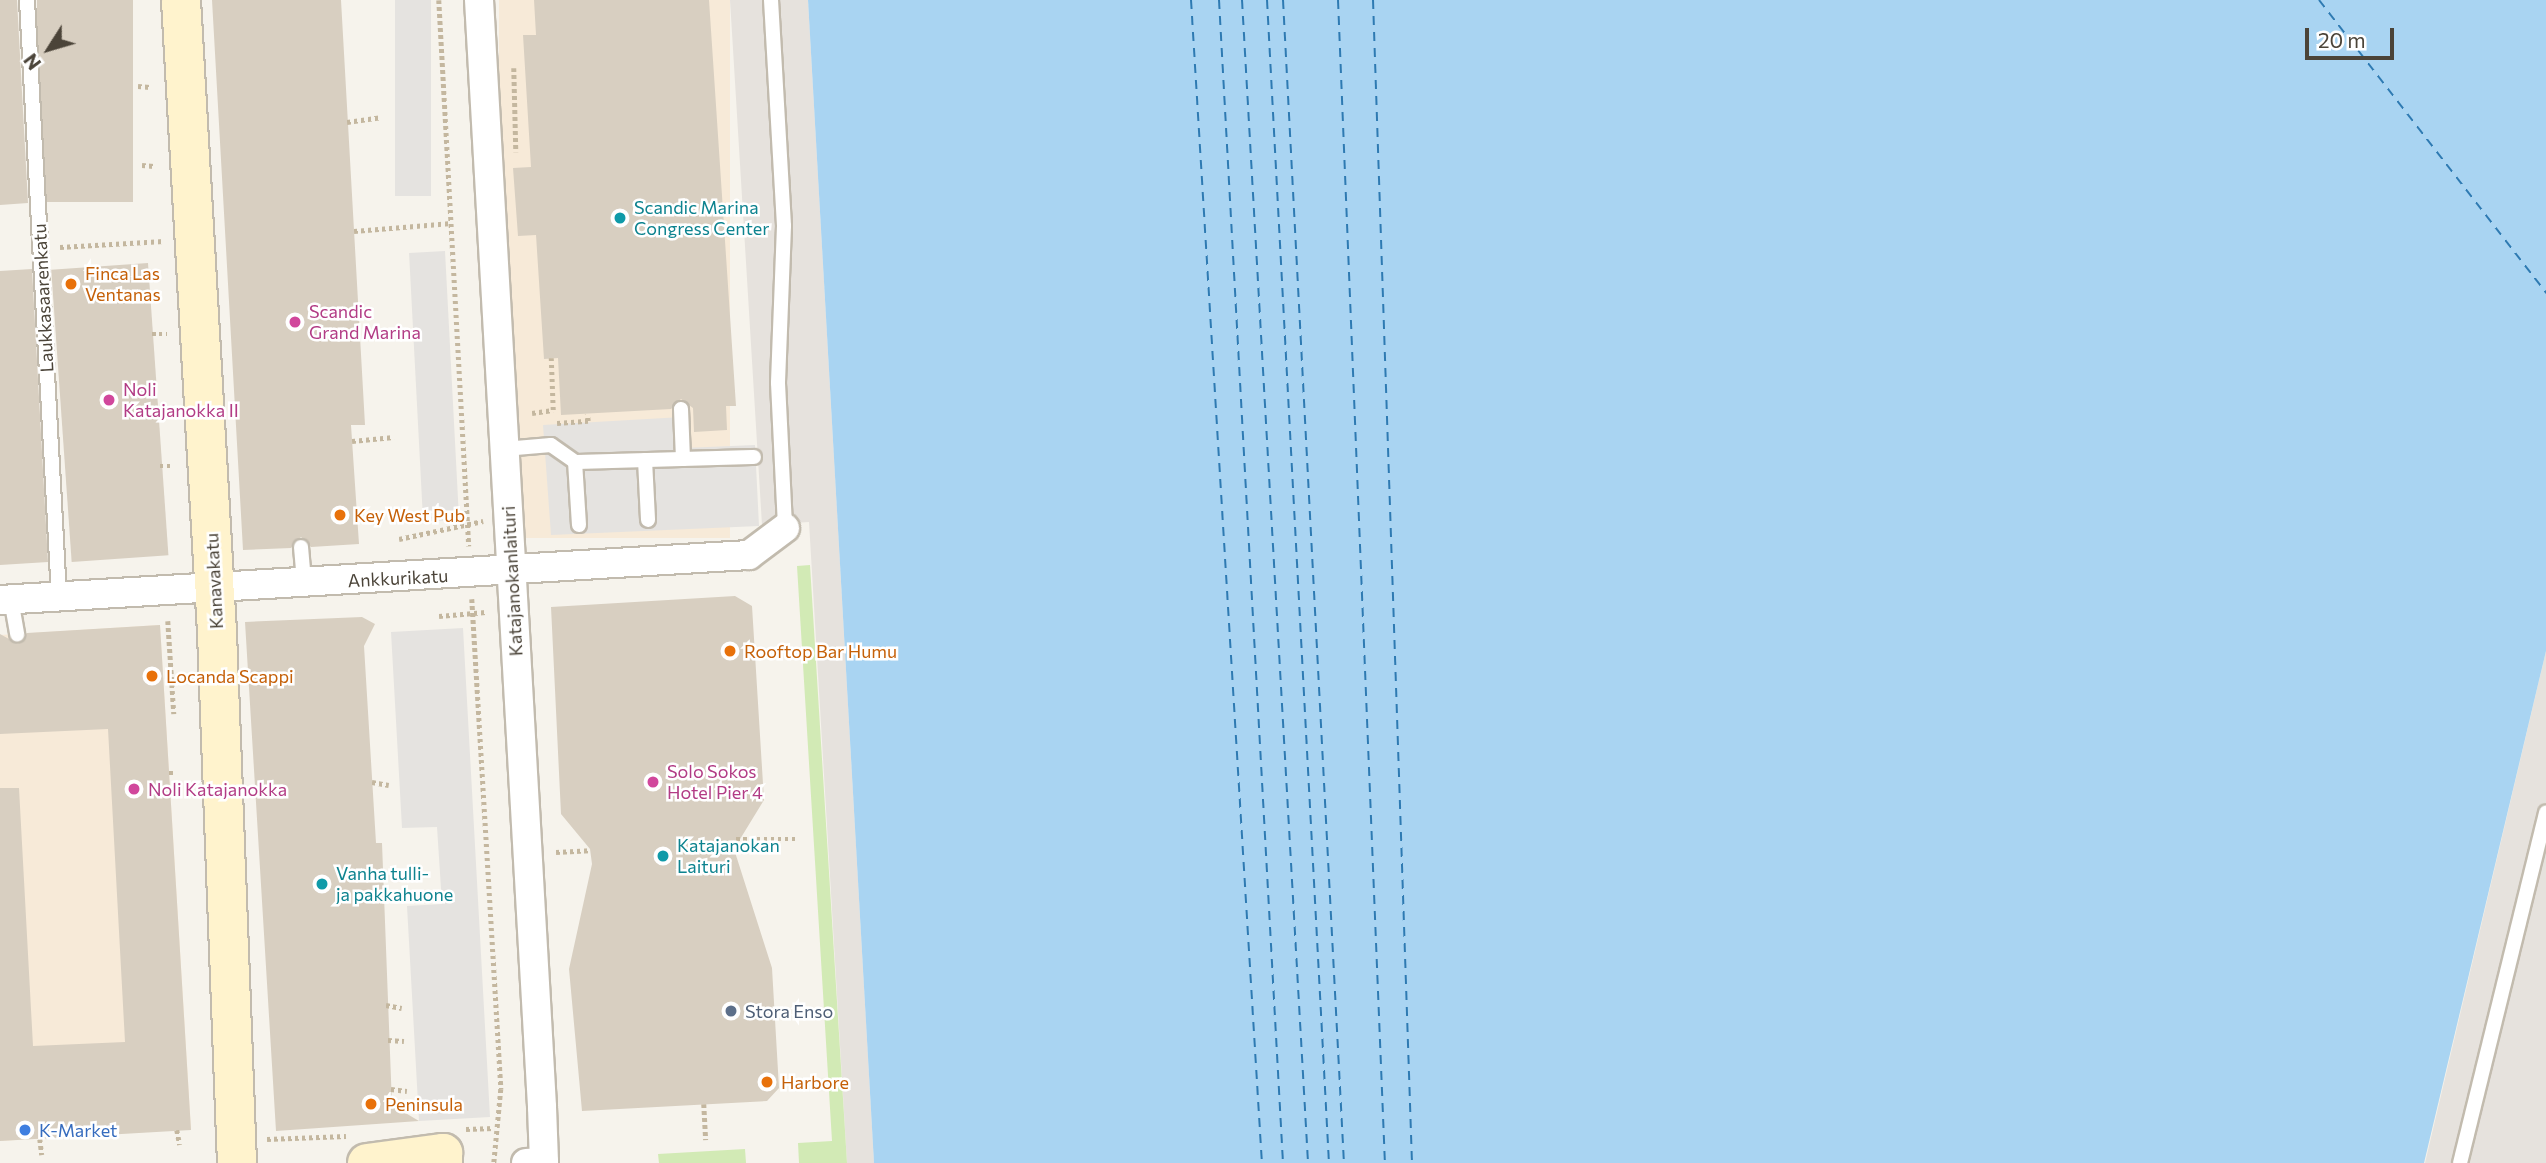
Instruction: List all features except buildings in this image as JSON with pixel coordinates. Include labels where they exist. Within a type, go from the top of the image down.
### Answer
[{"type":"main road","name":"Kanavakatu","points":[[181,0],[215,588],[237,1163]]},
{"type":"main road","points":[[367,1163],[449,1160]]},
{"type":"street","name":"Katajanokanlaituri","points":[[479,0],[512,571],[538,1163]]},
{"type":"street","name":"Ankkurikatu","points":[[6,599],[749,555],[785,528]]},
{"type":"lane","name":"Laukkasaarenkatu","points":[[26,0],[59,596]]},
{"type":"lane","points":[[771,0],[784,253],[778,383],[785,528]]},
{"type":"lane","points":[[681,409],[683,458]]},
{"type":"lane","points":[[504,449],[551,445],[575,462],[754,457]]},
{"type":"lane","points":[[645,460],[648,520]]},
{"type":"lane","points":[[575,462],[579,525]]},
{"type":"lane","points":[[301,547],[304,582]]},
{"type":"lane","points":[[6,599],[17,634]]},
{"type":"lane","points":[[2460,1163],[2546,812]]},
{"type":"path","points":[[439,0],[469,554]]},
{"type":"path","points":[[138,86],[150,87]]},
{"type":"path","points":[[348,122],[381,117]]},
{"type":"path","points":[[142,165],[155,166]]},
{"type":"path","points":[[354,231],[452,223]]},
{"type":"path","points":[[40,248],[194,239]]},
{"type":"path","points":[[152,334],[168,334]]},
{"type":"path","points":[[531,413],[553,410],[551,358]]},
{"type":"path","points":[[587,414],[588,421]]},
{"type":"path","points":[[352,441],[394,438]]},
{"type":"path","points":[[160,466],[179,466]]},
{"type":"path","points":[[399,539],[508,517]]},
{"type":"path","points":[[472,593],[501,1108],[494,1128],[494,1163]]},
{"type":"path","points":[[439,617],[486,612]]},
{"type":"path","points":[[168,621],[174,714]]},
{"type":"path","points":[[372,782],[389,785]]},
{"type":"path","points":[[736,839],[795,839]]},
{"type":"path","points":[[556,852],[590,850]]},
{"type":"path","points":[[383,872],[394,871]]},
{"type":"path","points":[[386,1005],[402,1008]]},
{"type":"path","points":[[388,1040],[404,1041]]},
{"type":"path","points":[[391,1089],[407,1091]]},
{"type":"path","points":[[704,1104],[706,1140]]},
{"type":"path","points":[[501,1108],[512,1107]]},
{"type":"path","points":[[296,1138],[301,1129]]},
{"type":"path","points":[[177,1130],[180,1145]]},
{"type":"path","points":[[40,1139],[43,1155]]},
{"type":"shaded area","points":[[395,0],[431,0],[431,196],[395,196]]},
{"type":"shaded area","name":"Scandic Marina Congress Center","points":[[499,0],[730,0],[730,538],[499,538]]},
{"type":"shaded area","points":[[730,0],[808,0],[874,1163],[847,1163],[809,522],[762,525]]},
{"type":"shaded area","points":[[445,251],[459,520],[423,522],[409,253]]},
{"type":"shaded area","points":[[682,417],[684,448],[755,445],[759,526],[551,535],[543,425]]},
{"type":"shaded area","points":[[160,625],[191,1129],[0,1141],[0,635]]},
{"type":"shaded area","points":[[463,628],[490,1117],[419,1121],[407,906],[442,904],[437,827],[402,828],[391,632]]},
{"type":"shaded area","points":[[2546,651],[2546,1163],[2425,1163]]},
{"type":"green space","points":[[810,565],[847,1163],[799,1163],[798,1143],[832,1141],[797,566]]},
{"type":"green space","points":[[745,1149],[746,1163],[659,1163],[658,1154]]},
{"type":"water","points":[[808,0],[2546,0],[2546,651],[2424,1163],[874,1163]]},
{"type":"ferry route","points":[[1191,0],[1262,1163]]},
{"type":"ferry route","points":[[1219,0],[1283,1163]]},
{"type":"ferry route","points":[[1242,0],[1308,1163]]},
{"type":"ferry route","points":[[1267,0],[1329,1163]]},
{"type":"ferry route","points":[[1283,0],[1344,1163]]},
{"type":"ferry route","points":[[1338,0],[1385,1163]]},
{"type":"ferry route","points":[[1373,0],[1412,1163]]},
{"type":"ferry route","points":[[2319,0],[2546,293]]},
{"type":"place","name":"Scandic Marina Congress Center","points":[[620,218]]},
{"type":"place","name":"Finca Las Ventanas","points":[[71,284]]},
{"type":"place","name":"Scandic Grand Marina","points":[[295,322]]},
{"type":"place","name":"Noli Katajanokka II","points":[[109,400]]},
{"type":"place","name":"Key West Pub","points":[[340,515]]},
{"type":"place","name":"Rooftop Bar Humu","points":[[730,651]]},
{"type":"place","name":"Locanda Scappi","points":[[152,676]]},
{"type":"place","name":"Solo Sokos Hotel Pier 4","points":[[653,782]]},
{"type":"place","name":"Noli Katajanokka","points":[[134,789]]},
{"type":"place","name":"Katajanokan Laituri","points":[[663,856]]},
{"type":"place","name":"Vanha tulli- ja pakkahuone","points":[[322,884]]},
{"type":"place","name":"Stora Enso","points":[[731,1011]]},
{"type":"place","name":"Harbore","points":[[767,1082]]},
{"type":"place","name":"Peninsula","points":[[371,1104]]},
{"type":"place","name":"K-Market","points":[[25,1130]]}]
